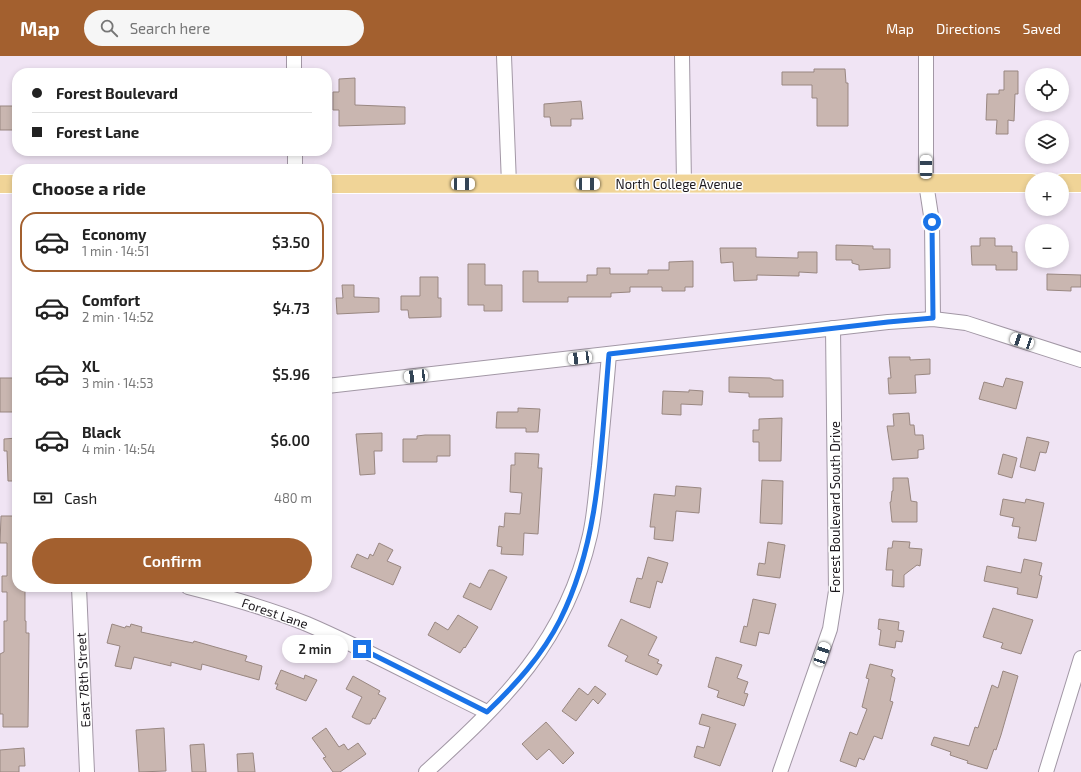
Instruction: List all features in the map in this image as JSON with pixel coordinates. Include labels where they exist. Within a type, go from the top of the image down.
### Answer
[{"type":"main road","name":"North College Avenue","points":[[332,184],[1025,183]]},
{"type":"main road","points":[[1069,183],[1081,183]]},
{"type":"main road","points":[[0,184],[12,184]]},
{"type":"street","points":[[294,56],[294,68]]},
{"type":"street","points":[[504,56],[509,184]]},
{"type":"street","points":[[682,56],[684,184]]},
{"type":"street","points":[[926,56],[926,183],[932,222],[933,318]]},
{"type":"street","points":[[332,385],[833,328],[933,318],[978,326],[1081,360]]},
{"type":"street","name":"Forest Boulevard South Drive","points":[[780,772],[830,629],[836,591],[833,328]]},
{"type":"street","points":[[432,769],[517,681],[547,642],[568,604],[579,576],[593,523],[609,354]]},
{"type":"street","name":"East 78th Street","points":[[79,592],[87,772]]},
{"type":"street","name":"Forest Lane","points":[[207,592],[249,603],[308,625],[376,656],[487,712]]},
{"type":"street","points":[[1046,772],[1081,658]]},
{"type":"building","points":[[814,69],[845,69],[846,83],[848,83],[848,126],[817,126],[817,98],[812,98],[812,85],[782,85],[782,72],[814,72]]},
{"type":"building","points":[[1004,71],[1018,71],[1018,94],[1015,94],[1014,121],[1008,120],[1008,134],[996,134],[997,120],[986,120],[987,94],[999,94],[999,90],[1004,90]]},
{"type":"building","points":[[355,78],[355,105],[405,107],[405,124],[339,126],[339,110],[333,110],[333,92],[339,92],[339,79]]},
{"type":"building","points":[[581,101],[583,119],[571,119],[571,126],[551,126],[550,117],[544,117],[544,104]]},
{"type":"building","points":[[0,106],[12,106],[12,130],[0,130]]},
{"type":"building","points":[[980,238],[995,238],[995,246],[1012,246],[1012,252],[1017,252],[1017,270],[996,270],[996,265],[972,265],[971,246],[980,246]]},
{"type":"building","points":[[836,245],[873,246],[873,249],[890,249],[890,268],[859,270],[859,265],[852,263],[852,260],[836,260]]},
{"type":"building","points":[[720,248],[756,248],[756,257],[798,258],[798,252],[817,252],[817,273],[799,272],[799,276],[757,275],[757,280],[734,281],[733,262],[721,263]]},
{"type":"building","points":[[693,261],[693,287],[685,287],[685,291],[662,291],[662,287],[630,287],[630,292],[611,293],[611,297],[568,297],[568,302],[523,302],[523,271],[538,271],[538,282],[587,282],[587,275],[597,275],[597,268],[610,268],[610,274],[648,274],[648,270],[669,270],[669,262]]},
{"type":"building","points":[[468,264],[485,264],[485,285],[502,285],[502,311],[484,311],[484,305],[468,305]]},
{"type":"building","points":[[1047,274],[1081,275],[1081,287],[1071,287],[1071,291],[1047,290]]},
{"type":"building","points":[[420,277],[438,277],[438,298],[441,298],[441,317],[409,318],[408,310],[401,310],[401,296],[420,296]]},
{"type":"building","points":[[342,285],[354,285],[354,297],[379,298],[379,312],[337,314],[336,298],[343,298]]},
{"type":"building","points":[[889,357],[910,357],[910,360],[930,359],[930,374],[915,375],[916,393],[889,394],[888,378],[891,378]]},
{"type":"building","points":[[729,377],[770,378],[774,380],[783,380],[783,397],[749,397],[749,393],[729,392]]},
{"type":"building","points":[[0,378],[12,378],[12,412],[0,412]]},
{"type":"building","points":[[1006,378],[1023,382],[1016,409],[979,399],[984,382],[1003,387]]},
{"type":"building","points":[[689,390],[703,391],[702,405],[681,404],[681,415],[662,414],[663,391],[689,392]]},
{"type":"building","points":[[518,408],[540,409],[538,432],[526,432],[526,428],[496,428],[497,412],[518,412]]},
{"type":"building","points":[[909,413],[910,425],[914,425],[915,435],[923,435],[924,449],[918,450],[918,458],[892,460],[887,426],[894,426],[893,414]]},
{"type":"building","points":[[782,418],[781,461],[759,461],[759,442],[753,442],[753,430],[759,430],[759,419]]},
{"type":"building","points":[[382,433],[382,451],[374,451],[375,474],[360,475],[356,434]]},
{"type":"building","points":[[425,435],[450,435],[450,456],[437,456],[437,462],[403,462],[403,439],[417,439],[417,436]]},
{"type":"building","points":[[1027,437],[1049,442],[1046,453],[1040,452],[1035,471],[1020,467]]},
{"type":"building","points":[[12,438],[12,481],[8,481],[7,451],[4,451],[4,439]]},
{"type":"building","points":[[515,453],[539,454],[538,468],[542,468],[538,534],[524,533],[523,555],[501,554],[502,547],[497,546],[499,526],[504,527],[505,513],[520,514],[522,493],[510,492],[511,465],[515,465]]},
{"type":"building","points":[[1003,454],[1017,458],[1012,478],[998,474]]},
{"type":"building","points":[[893,478],[908,478],[911,501],[917,502],[917,522],[892,522],[890,502],[893,491]]},
{"type":"building","points":[[762,480],[783,481],[782,524],[760,523]]},
{"type":"building","points":[[676,486],[701,488],[699,513],[676,511],[673,541],[654,539],[655,527],[650,527],[654,494],[675,496]]},
{"type":"building","points":[[1003,499],[1025,503],[1026,499],[1044,503],[1036,541],[1018,538],[1020,527],[1012,526],[1014,518],[1000,515]]},
{"type":"building","points":[[1,516],[12,516],[12,592],[25,592],[26,633],[29,633],[28,727],[3,727],[3,714],[0,714],[0,654],[4,652],[4,621],[7,621],[7,592],[2,592],[2,576],[7,576],[7,543],[0,543]]},
{"type":"building","points":[[893,541],[910,542],[909,548],[922,549],[920,566],[917,565],[904,575],[904,587],[892,586],[893,570],[886,570],[888,548],[892,548]]},
{"type":"building","points":[[768,542],[785,545],[780,578],[757,575],[759,563],[765,564]]},
{"type":"building","points":[[379,543],[393,550],[387,561],[401,567],[393,585],[351,567],[357,554],[368,559],[370,554],[373,556]]},
{"type":"building","points":[[648,557],[668,563],[662,583],[657,581],[650,608],[630,602],[637,578],[642,579]]},
{"type":"building","points":[[1024,559],[1042,563],[1039,575],[1042,576],[1037,598],[1017,594],[1018,588],[984,581],[987,566],[1021,573]]},
{"type":"building","points":[[489,570],[493,570],[507,577],[491,610],[463,597],[470,583],[480,588]]},
{"type":"building","points":[[753,599],[776,604],[769,634],[759,632],[756,646],[740,642],[744,626],[747,627]]},
{"type":"building","points":[[993,608],[1033,620],[1021,654],[1001,648],[1003,643],[983,637]]},
{"type":"building","points":[[458,615],[478,627],[465,648],[464,647],[460,653],[428,635],[435,622],[448,630]]},
{"type":"building","points":[[621,619],[657,637],[648,655],[659,660],[657,663],[662,665],[657,675],[625,661],[628,656],[608,646]]},
{"type":"building","points":[[879,619],[899,622],[898,630],[904,631],[902,642],[896,641],[895,648],[879,645],[881,630],[878,629]]},
{"type":"building","points":[[112,624],[125,628],[126,626],[130,627],[131,624],[142,627],[141,632],[193,643],[194,641],[247,656],[245,661],[262,666],[259,680],[202,664],[201,670],[171,662],[171,666],[134,657],[131,669],[115,666],[120,646],[107,643]]},
{"type":"building","points":[[716,657],[742,665],[737,678],[748,682],[744,693],[748,694],[744,706],[717,697],[719,691],[708,687]]},
{"type":"building","points":[[870,664],[893,670],[891,676],[895,678],[890,701],[893,702],[882,739],[874,736],[864,760],[859,758],[856,767],[840,761],[850,732],[857,735],[867,709],[862,707],[869,679],[866,678]]},
{"type":"building","points":[[281,670],[304,679],[305,675],[317,680],[306,701],[276,689],[278,684],[275,684]]},
{"type":"building","points":[[1003,671],[1018,676],[996,750],[994,749],[987,769],[967,763],[968,761],[950,755],[951,752],[931,745],[934,737],[969,746],[975,727],[978,728],[992,685],[998,688]]},
{"type":"building","points":[[353,676],[380,691],[378,694],[386,698],[375,719],[373,718],[370,724],[366,724],[352,717],[362,697],[346,689]]},
{"type":"building","points":[[595,686],[606,694],[598,704],[593,699],[576,721],[562,711],[579,688],[588,695]]},
{"type":"building","points":[[702,714],[736,724],[720,766],[694,757],[697,746],[704,748],[710,727],[699,724]]},
{"type":"building","points":[[546,722],[574,753],[563,764],[549,749],[537,760],[522,744]]},
{"type":"building","points":[[164,728],[166,771],[139,772],[136,730]]},
{"type":"building","points":[[326,728],[339,747],[344,744],[348,750],[358,743],[366,754],[340,772],[333,772],[323,758],[326,757],[312,738]]},
{"type":"building","points":[[204,744],[206,772],[192,772],[190,745]]},
{"type":"building","points":[[24,748],[25,766],[19,766],[19,772],[0,772],[0,750]]},
{"type":"building","points":[[253,753],[255,772],[238,772],[237,754]]},
{"type":"route","points":[[362,649],[487,712],[517,681],[551,637],[568,604],[579,576],[593,523],[609,354],[933,318],[932,222]]}]
